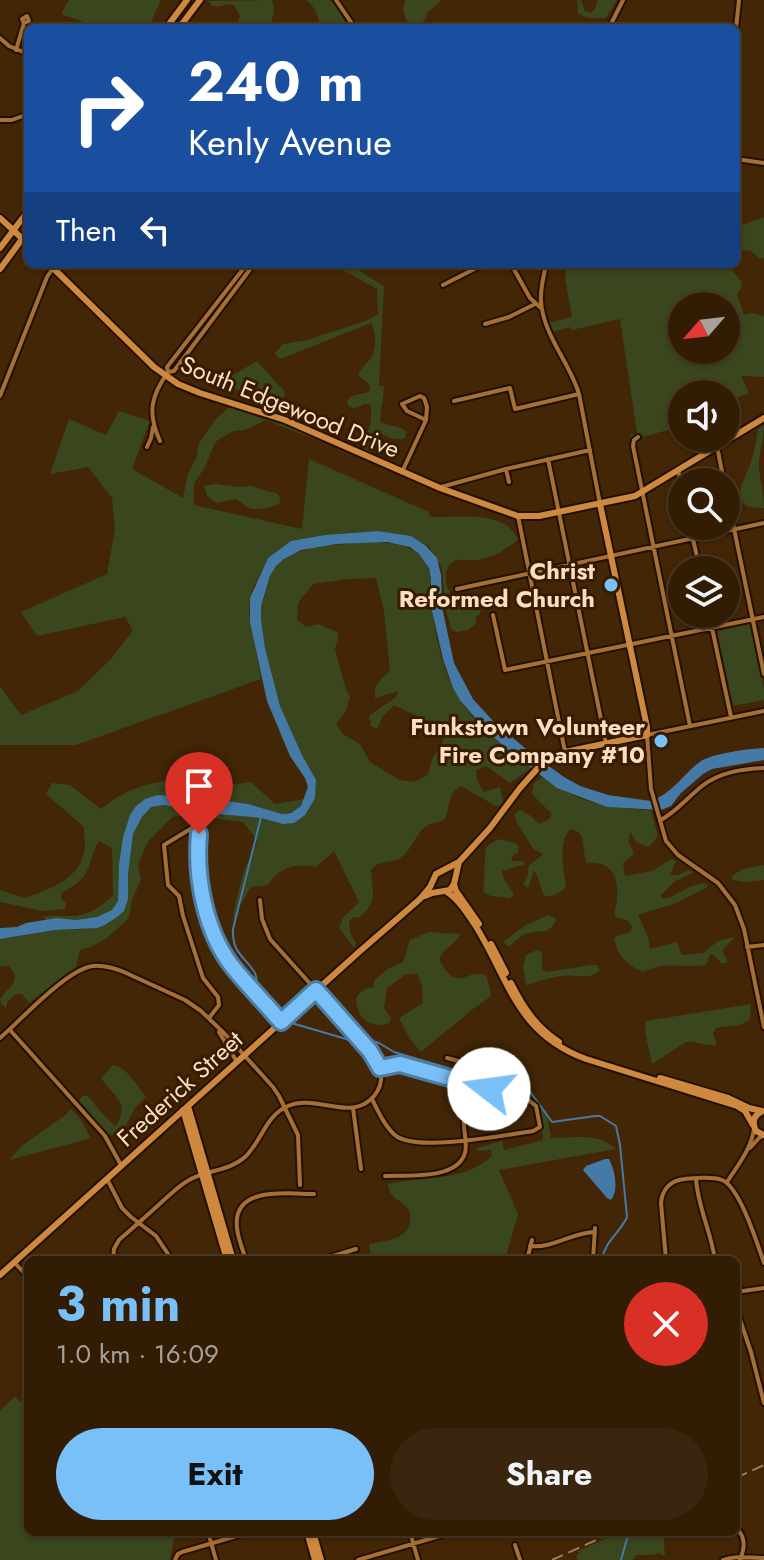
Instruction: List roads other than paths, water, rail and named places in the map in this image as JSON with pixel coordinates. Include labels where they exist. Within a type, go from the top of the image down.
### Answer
[{"type":"main road","points":[[169,24],[187,0]]},
{"type":"main road","points":[[182,24],[200,0]]},
{"type":"main road","points":[[0,212],[24,241]]},
{"type":"main road","points":[[0,248],[24,216]]},
{"type":"main road","points":[[0,218],[14,230]]},
{"type":"main road","points":[[0,269],[24,243]]},
{"type":"main road","name":"South Edgewood Drive","points":[[53,268],[135,349],[188,389],[285,420],[440,488],[518,516],[530,517],[625,499],[668,476]]},
{"type":"main road","name":"South Edgewood Drive","points":[[740,431],[764,418]]},
{"type":"main road","name":"South Edgewood Drive","points":[[681,468],[707,452]]},
{"type":"main road","points":[[600,504],[647,735],[565,752],[545,760],[459,862],[436,874],[434,887],[465,911],[482,936],[513,997],[528,1020],[548,1039],[586,1059],[737,1106],[745,1111],[759,1133],[764,1135]]},
{"type":"main road","points":[[444,892],[454,882],[459,862]]},
{"type":"main road","points":[[442,871],[451,873],[456,891],[488,938],[522,1004],[549,1035],[588,1056],[763,1111]]},
{"type":"main road","name":"Frederick Street","points":[[0,1275],[420,899],[433,880]]},
{"type":"main road","name":"Frederick Street","points":[[420,899],[444,892]]},
{"type":"main road","points":[[185,1108],[188,1128],[232,1256]]},
{"type":"main road","points":[[185,1108],[199,1145],[226,1256]]},
{"type":"main road","points":[[754,1126],[756,1116],[763,1111]]},
{"type":"main road","points":[[188,1128],[196,1145],[199,1145]]},
{"type":"main road","points":[[311,1536],[318,1560]]},
{"type":"street","points":[[336,0],[352,24]]},
{"type":"street","points":[[611,24],[623,0]]},
{"type":"street","points":[[736,24],[739,0]]},
{"type":"street","points":[[16,50],[24,23]]},
{"type":"street","points":[[0,38],[24,53]]},
{"type":"street","points":[[0,120],[24,116]]},
{"type":"street","points":[[740,160],[764,163]]},
{"type":"street","points":[[0,396],[50,268]]},
{"type":"street","points":[[160,441],[151,413],[167,367],[246,268]]},
{"type":"street","points":[[443,285],[476,268]]},
{"type":"street","points":[[513,268],[530,298],[542,309]]},
{"type":"street","points":[[545,268],[541,290],[542,309],[579,394],[600,504]]},
{"type":"street","points":[[485,324],[509,317],[535,304]]},
{"type":"street","points":[[454,401],[510,388],[515,409],[579,394]]},
{"type":"street","points":[[402,472],[426,420],[427,407],[420,396],[402,404],[407,411],[426,420]]},
{"type":"street","points":[[147,447],[153,424]]},
{"type":"street","points":[[638,437],[633,446],[641,492],[690,726]]},
{"type":"street","points":[[440,488],[590,450]]},
{"type":"street","points":[[548,459],[606,744]]},
{"type":"street","points":[[506,469],[509,482]]},
{"type":"street","points":[[518,516],[565,752]]},
{"type":"street","points":[[740,528],[764,523]]},
{"type":"street","points":[[457,589],[679,540]]},
{"type":"street","points":[[736,540],[764,674]]},
{"type":"street","points":[[493,615],[505,670],[712,628],[731,718]]},
{"type":"street","points":[[740,622],[764,617]]},
{"type":"street","points":[[764,711],[647,735],[650,784],[664,836],[669,846],[718,883],[730,897],[741,920],[764,1027]]},
{"type":"street","points":[[660,818],[681,807],[712,779],[737,771],[764,768]]},
{"type":"street","points":[[210,1019],[219,1005],[218,997],[203,978],[179,896],[168,885],[166,870],[164,845],[192,828],[199,831],[199,869],[213,932],[231,965],[281,1022]]},
{"type":"street","points":[[114,1256],[115,1245],[181,1185],[241,1160],[254,1146],[270,1119],[285,1107],[312,1102],[353,1108],[372,1099],[380,1085],[382,1074],[370,1051],[270,939],[262,919],[260,900]]},
{"type":"street","points":[[747,947],[764,945]]},
{"type":"street","points":[[0,1038],[67,978],[84,968],[114,968],[185,1000],[210,1019],[273,1087],[298,1135],[300,1185]]},
{"type":"street","points":[[210,1019],[237,1062]]},
{"type":"street","points":[[10,1030],[105,1136],[121,1165]]},
{"type":"street","points":[[385,1176],[451,1170],[464,1155],[464,1121],[484,1104],[492,1075],[489,1069],[447,1058]]},
{"type":"street","points":[[372,1099],[388,1127],[400,1138],[435,1143],[533,1131],[540,1127],[538,1111],[531,1101],[400,1064],[380,1068]]},
{"type":"street","points":[[353,1108],[361,1169]]},
{"type":"street","points":[[727,1182],[748,1149],[754,1126]]},
{"type":"street","points":[[748,1149],[764,1135]]},
{"type":"street","points":[[107,1179],[122,1208],[156,1236],[169,1256]]},
{"type":"street","points":[[666,1256],[661,1198],[666,1188],[672,1182],[685,1179],[716,1179],[727,1182],[735,1193],[749,1220],[764,1263]]},
{"type":"street","points":[[696,1179],[697,1197],[714,1256]]},
{"type":"street","points":[[245,1256],[237,1227],[246,1203],[261,1194],[314,1194]]},
{"type":"street","points":[[528,1256],[531,1243],[539,1247],[595,1230],[593,1256]]},
{"type":"street","points":[[333,1256],[356,1249]]},
{"type":"street","points":[[14,1262],[24,1273]]},
{"type":"street","points":[[740,1291],[764,1288]]},
{"type":"street","points":[[740,1320],[764,1403]]},
{"type":"street","points":[[740,1532],[744,1544],[740,1558]]},
{"type":"street","points":[[209,1536],[216,1560]]},
{"type":"street","points":[[175,1560],[182,1552],[236,1536]]},
{"type":"street","points":[[411,1536],[418,1560]]},
{"type":"street","points":[[358,1560],[440,1536]]},
{"type":"street","points":[[515,1545],[520,1560]]},
{"type":"street","points":[[723,1560],[735,1556],[764,1558]]},
{"type":"water","points":[[378,531],[411,536],[437,558],[442,607],[454,663],[473,699],[494,722],[564,777],[608,795],[651,801],[666,793],[707,758],[764,748],[764,760],[712,769],[681,793],[671,806],[661,810],[607,807],[557,788],[508,750],[460,700],[443,659],[431,607],[429,568],[419,554],[410,547],[387,542],[336,544],[301,550],[284,559],[270,576],[261,606],[261,619],[280,706],[316,780],[315,798],[305,815],[294,823],[283,824],[261,818],[164,805],[151,807],[133,834],[128,899],[124,911],[97,928],[55,930],[0,939],[0,928],[57,918],[76,920],[97,917],[112,910],[118,901],[123,837],[130,815],[145,799],[158,795],[204,798],[248,804],[282,814],[291,813],[301,806],[308,787],[290,756],[267,701],[250,622],[250,598],[268,558],[291,541]]},
{"type":"water","points":[[609,1159],[615,1180],[611,1200],[583,1170]]},
{"type":"waterway","points":[[186,807],[188,821]]},
{"type":"waterway","points":[[261,817],[233,937],[237,949],[255,973],[261,995],[282,1015]]},
{"type":"waterway","points":[[191,835],[192,840]]},
{"type":"waterway","points":[[288,1022],[353,1041]]},
{"type":"waterway","points":[[369,1040],[394,1052],[488,1080]]},
{"type":"waterway","points":[[494,1082],[531,1093],[552,1122],[600,1116],[616,1126],[627,1217],[603,1256]]},
{"type":"waterway","points":[[621,1560],[628,1536]]},
{"type":"railway","points":[[740,1476],[764,1465]]},
{"type":"railway","points":[[552,1560],[605,1536]]},
{"type":"place","name":"Christ Reformed Church","points":[[611,585]]},
{"type":"place","name":"Funkstown Volunteer Fire Company #10","points":[[661,741]]}]
